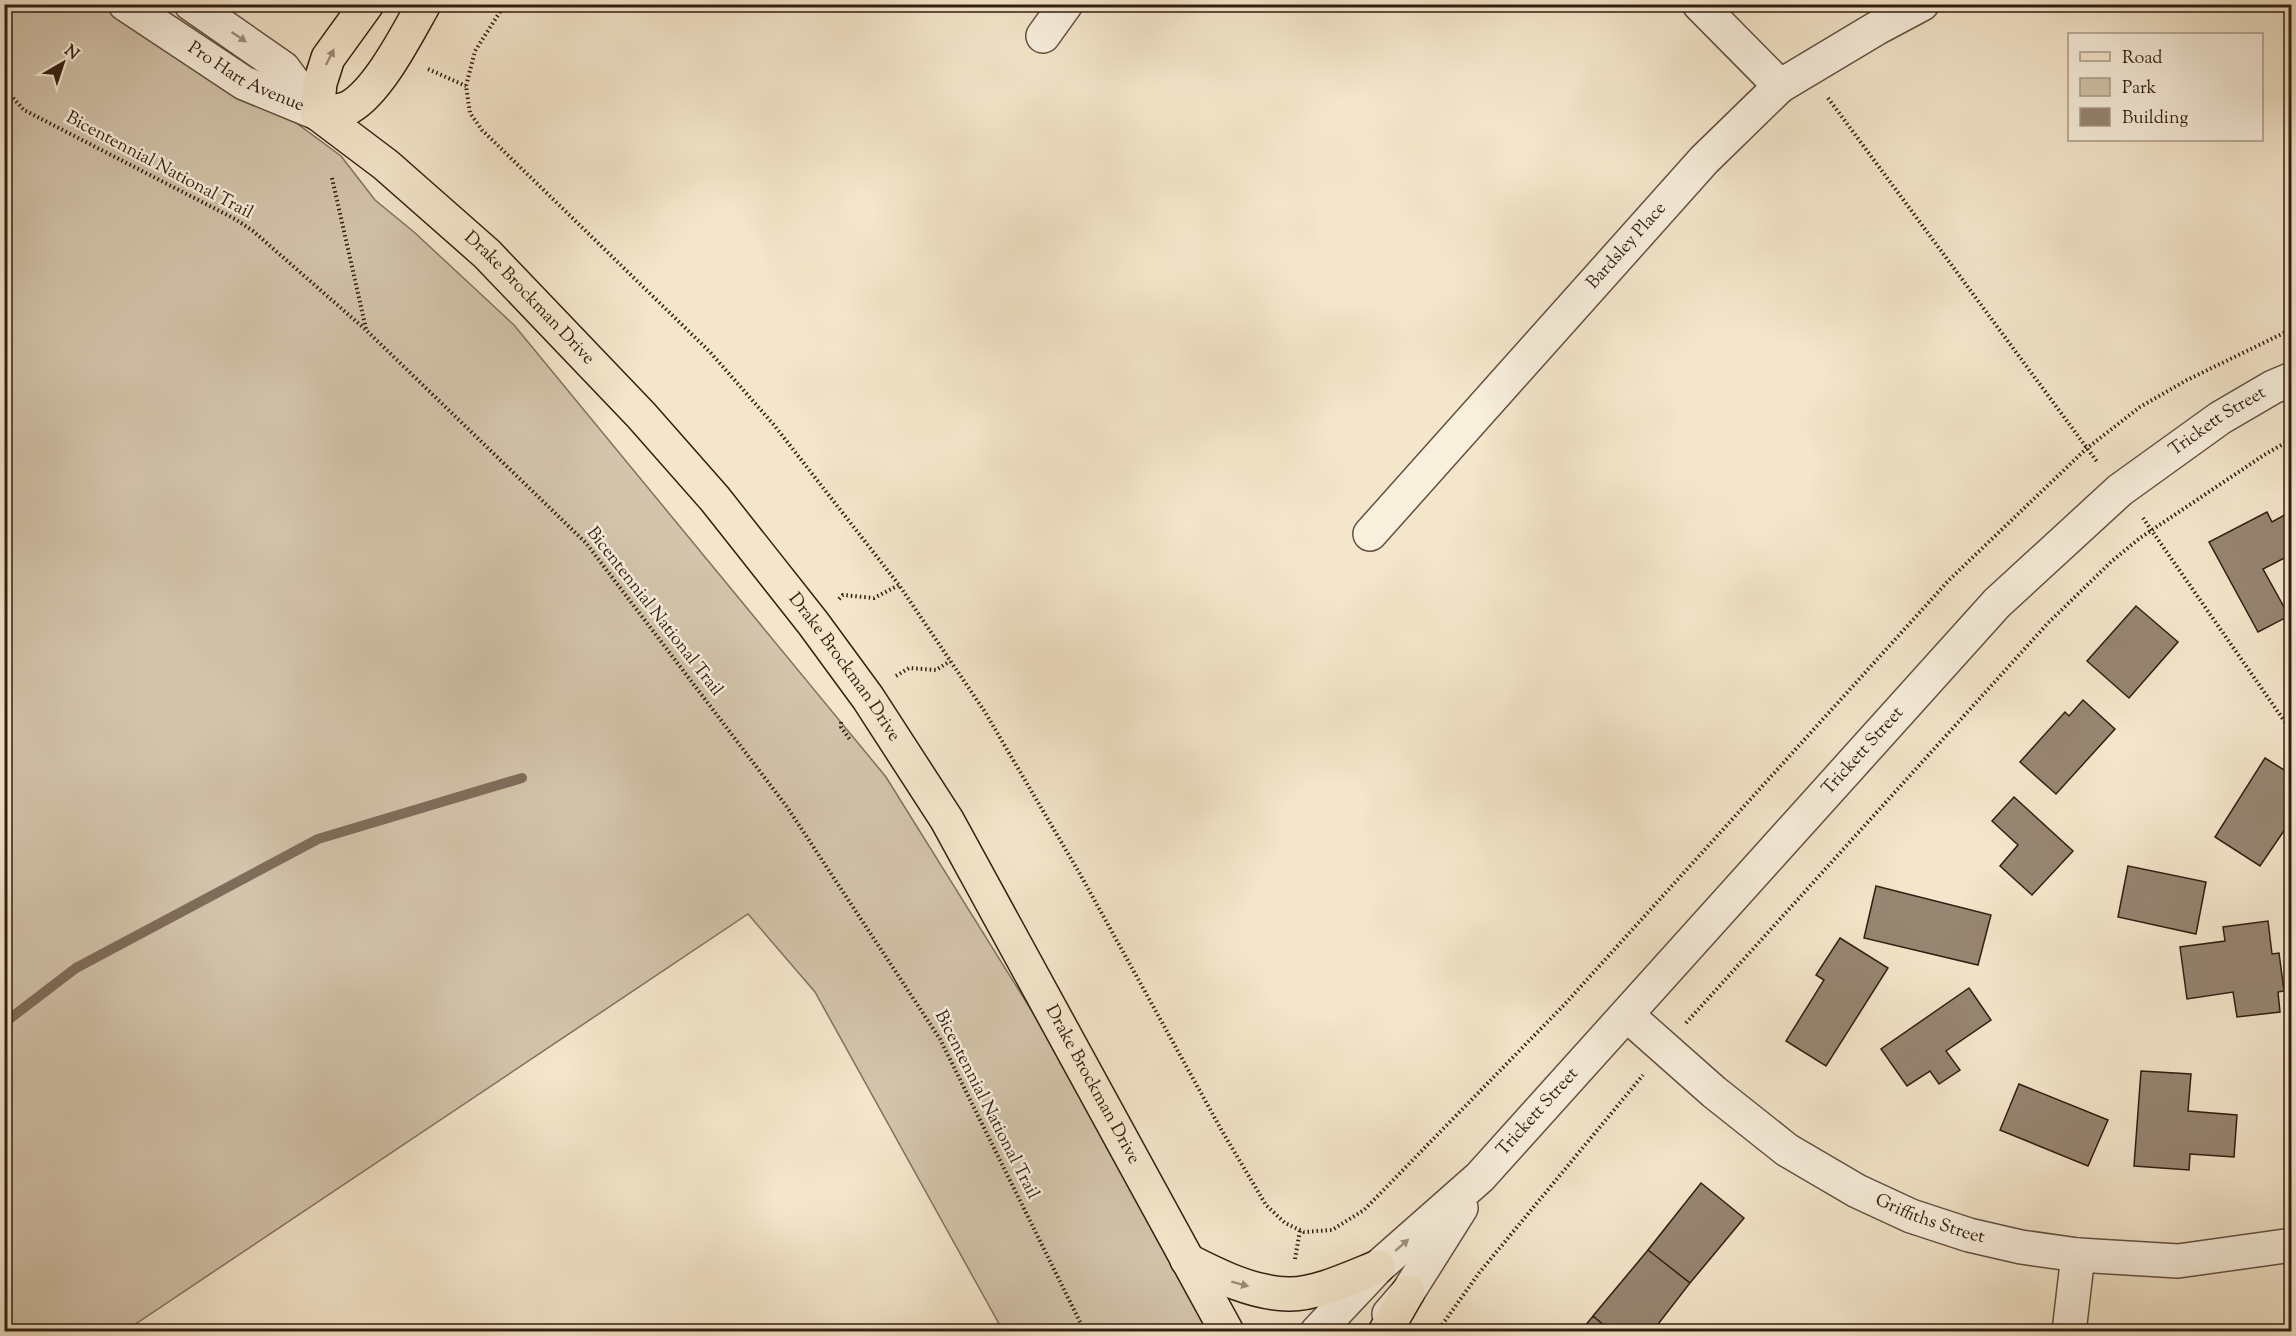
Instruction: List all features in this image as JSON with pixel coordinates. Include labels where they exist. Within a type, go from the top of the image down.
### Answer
[{"type":"main road","points":[[367,4],[328,58],[320,83],[317,113],[348,109],[367,93],[405,38],[424,4]]},
{"type":"main road","name":"Drake Brockman Drive","points":[[317,113],[386,165],[487,254],[641,415],[722,509],[813,622],[868,698],[946,820],[1227,1332]]},
{"type":"main road","points":[[1187,1260],[1235,1284],[1289,1294],[1333,1286],[1377,1267]]},
{"type":"main road","points":[[1385,1332],[1408,1292]]},
{"type":"street","name":"Pro Hart Avenue","points":[[125,4],[244,83],[317,113]]},
{"type":"street","name":"Pro Hart Avenue","points":[[191,4],[283,68],[317,113]]},
{"type":"street","points":[[1043,36],[1066,4]]},
{"type":"street","points":[[1699,4],[1794,78]]},
{"type":"street","name":"Bardsley Place","points":[[1370,534],[1704,160],[1794,78],[1922,4]]},
{"type":"street","name":"Trickett Street","points":[[1317,1332],[1377,1267],[1480,1177],[1997,603],[2120,490],[2220,418],[2273,387],[2292,379]]},
{"type":"street","name":"Griffiths Street","points":[[1627,1015],[1714,1092],[1787,1150],[1857,1191],[1911,1216],[1969,1235],[2021,1247],[2078,1256],[2178,1261],[2292,1245]]},
{"type":"street","name":"Trickett Street","points":[[1374,1332],[1408,1292],[1480,1177]]},
{"type":"street","points":[[2069,1332],[2078,1256]]},
{"type":"path","points":[[505,4],[475,51],[466,86],[470,113],[482,130],[710,352],[774,425],[899,585],[985,712],[1080,874],[1222,1131],[1266,1205],[1285,1224],[1300,1230],[1332,1230],[1364,1210],[1564,1005],[1949,580],[2086,448],[2140,407],[2187,380],[2292,329]]},
{"type":"path","points":[[1794,78],[2086,448]]},
{"type":"path","name":"Bicentennial National Trail","points":[[4,88],[24,110],[235,219],[253,231],[366,330],[586,543],[787,807],[940,1039],[1085,1332]]},
{"type":"path","points":[[332,178],[334,198],[366,330]]},
{"type":"path","points":[[1437,1332],[1479,1273],[1685,1023],[2048,623],[2112,561],[2153,530],[2264,455],[2292,439]]},
{"type":"path","points":[[2153,530],[2292,732]]},
{"type":"path","points":[[813,622],[843,595],[874,598],[899,585]]},
{"type":"green space","points":[[5,5],[125,5],[230,74],[341,156],[375,200],[414,232],[514,325],[886,777],[1187,1260],[1227,1331],[1003,1331],[815,992],[748,914],[125,1331],[5,1332]]},
{"type":"building","points":[[2292,511],[2292,554],[2263,569],[2289,616],[2258,632],[2209,542],[2267,512],[2272,522]]},
{"type":"building","points":[[2136,606],[2178,642],[2129,698],[2087,661]]},
{"type":"building","points":[[2083,700],[2115,729],[2056,794],[2020,762],[2065,712],[2069,716]]},
{"type":"building","points":[[2265,758],[2292,775],[2292,819],[2260,866],[2215,837]]},
{"type":"building","points":[[2014,797],[2073,851],[2032,895],[2000,866],[2018,845],[1992,821]]},
{"type":"building","points":[[2128,866],[2206,882],[2196,934],[2118,917]]},
{"type":"building","points":[[1876,886],[1991,915],[1978,965],[1864,938]]},
{"type":"building","points":[[2268,921],[2272,954],[2279,953],[2284,991],[2278,992],[2280,1012],[2237,1017],[2233,992],[2187,999],[2180,947],[2225,941],[2223,927]]},
{"type":"building","points":[[1840,938],[1888,968],[1826,1066],[1786,1041],[1824,980],[1816,975]]},
{"type":"building","points":[[1969,988],[1991,1020],[1946,1051],[1960,1070],[1939,1084],[1930,1071],[1907,1086],[1881,1049]]},
{"type":"building","points":[[2141,1071],[2191,1074],[2188,1111],[2237,1115],[2234,1157],[2190,1154],[2189,1170],[2134,1166]]},
{"type":"building","points":[[2019,1084],[2108,1120],[2088,1166],[2000,1130]]},
{"type":"building","points":[[1701,1183],[1744,1218],[1690,1283],[1648,1250]]},
{"type":"building","points":[[1648,1250],[1690,1283],[1652,1332],[1612,1332],[1593,1316]]},
{"type":"building","points":[[1593,1316],[1612,1332],[1580,1332]]},
{"type":"waterway","points":[[4,1023],[76,968],[318,839],[522,778]]}]
